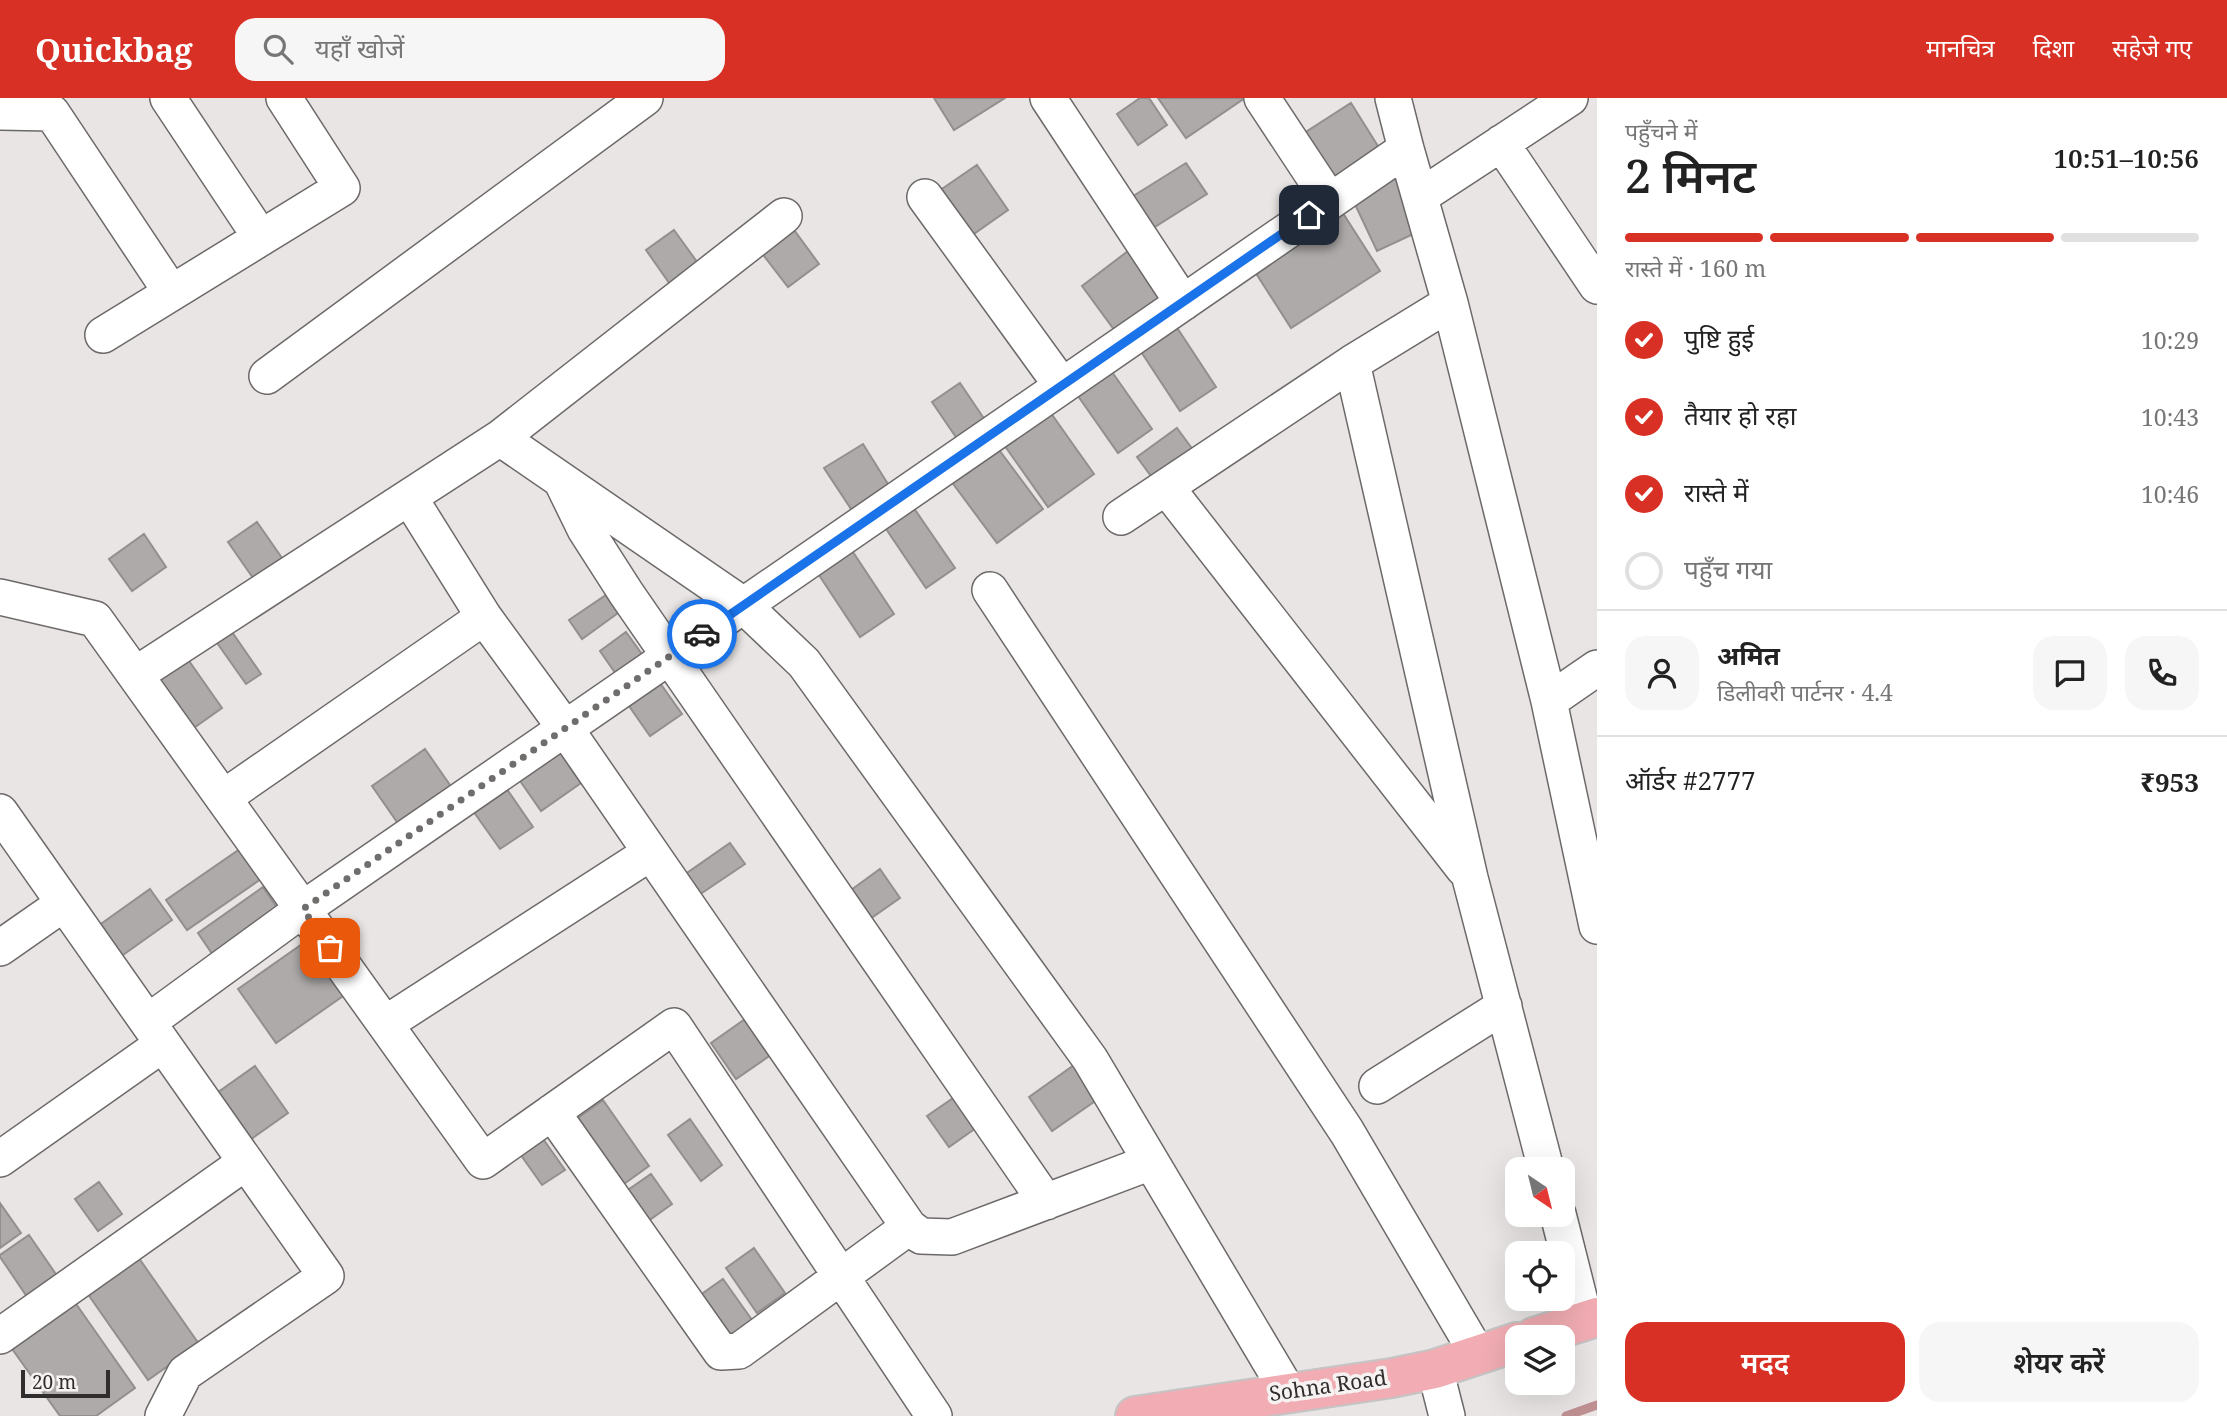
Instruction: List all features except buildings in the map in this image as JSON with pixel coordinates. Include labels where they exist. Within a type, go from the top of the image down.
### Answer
[{"type":"main road","points":[[1572,1325],[1591,1319]]},
{"type":"main road","name":"Sohna Road","points":[[1135,1416],[1392,1378],[1434,1369],[1505,1346]]},
{"type":"street","points":[[168,98],[261,238]]},
{"type":"street","points":[[103,335],[342,188],[284,98]]},
{"type":"street","points":[[267,376],[645,98]]},
{"type":"street","points":[[1048,98],[1183,303]]},
{"type":"street","points":[[1262,98],[1330,201]]},
{"type":"street","points":[[1421,196],[1570,98]]},
{"type":"street","points":[[1396,99],[1405,149],[1421,196],[1450,303],[1549,701],[1597,926]]},
{"type":"street","points":[[0,112],[52,113],[171,292]]},
{"type":"street","points":[[1501,144],[1597,286]]},
{"type":"street","points":[[0,1158],[303,909],[1405,149]]},
{"type":"street","points":[[925,197],[1062,386]]},
{"type":"street","points":[[135,675],[500,438],[784,216]]},
{"type":"street","points":[[1121,517],[1352,363],[1450,303]]},
{"type":"street","points":[[1352,363],[1470,878],[1543,1157]]},
{"type":"street","points":[[500,438],[743,606],[804,663],[1090,1059],[1288,1392]]},
{"type":"street","points":[[562,481],[585,529],[626,593],[1046,1202]]},
{"type":"street","points":[[1166,487],[1470,878]]},
{"type":"street","points":[[409,497],[484,617],[565,729],[909,1227],[921,1236],[952,1237],[1151,1162]]},
{"type":"street","points":[[990,590],[1347,1132],[1478,1355]]},
{"type":"street","points":[[0,597],[95,619],[483,1161],[674,1026],[934,1416]]},
{"type":"street","points":[[223,798],[484,617]]},
{"type":"street","points":[[1549,701],[1597,668]]},
{"type":"street","points":[[0,812],[326,1276],[185,1373],[163,1416]]},
{"type":"street","points":[[385,1024],[650,853]]},
{"type":"street","points":[[0,948],[63,904]]},
{"type":"street","points":[[1377,1086],[1504,1006]]},
{"type":"street","points":[[552,1112],[721,1352],[739,1351],[909,1227]]},
{"type":"street","points":[[0,1336],[246,1162]]},
{"type":"street","points":[[1562,1227],[1591,1319]]},
{"type":"street","points":[[1434,1369],[1447,1416]]},
{"type":"waterway","points":[[1566,1416],[1597,1405]]},
{"type":"way so far","points":[[330,948],[303,909],[702,634]]},
{"type":"route","points":[[702,634],[1309,215]]}]
